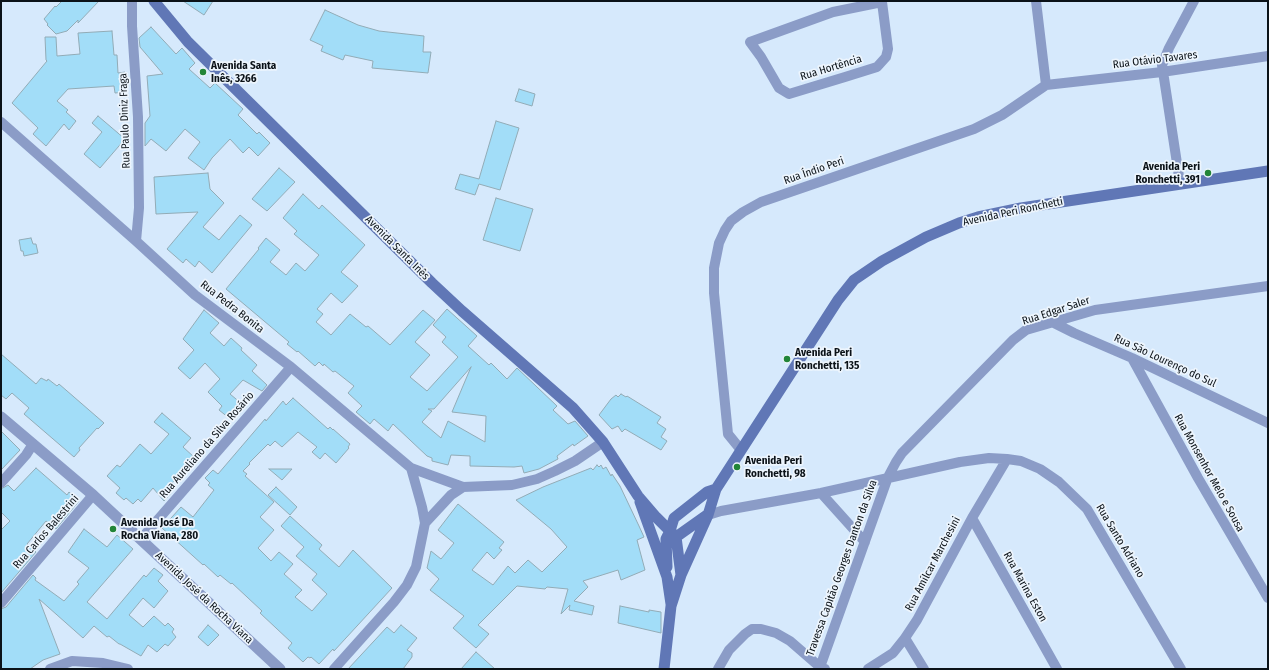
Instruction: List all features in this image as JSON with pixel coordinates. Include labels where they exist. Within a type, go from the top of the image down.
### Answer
[{"type":"main road","name":"Avenida Santa Inês","points":[[154,1],[188,42],[432,283],[558,394],[573,408],[603,442],[638,496],[671,536],[681,575],[671,606],[664,669]]},
{"type":"main road","name":"Avenida Peri Ronchetti","points":[[716,489],[838,300],[854,280],[882,261],[926,237],[958,223],[978,217],[1021,208],[1268,171]]},
{"type":"main road","points":[[681,575],[708,515],[716,489]]},
{"type":"main road","points":[[667,577],[674,518],[707,492],[716,489]]},
{"type":"main road","name":"Avenida Santa Inês","points":[[638,496],[667,577],[671,606]]},
{"type":"main road","points":[[649,529],[671,536],[708,515]]},
{"type":"street","name":"Rua Paulo Diniz Fraga","points":[[132,1],[132,26],[138,117],[139,208],[136,241]]},
{"type":"street","points":[[1036,1],[1046,85]]},
{"type":"street","points":[[1180,183],[1162,65],[1163,58],[1194,1]]},
{"type":"street","name":"Rua Hortência","points":[[882,2],[888,49],[886,57],[877,66],[789,94],[779,88],[750,42],[833,12],[882,2]]},
{"type":"street","name":"Rua Otávio Tavares","points":[[1046,85],[1162,72],[1268,56]]},
{"type":"street","name":"Rua Índio Peri","points":[[741,450],[728,434],[714,293],[714,268],[719,243],[725,230],[731,222],[743,212],[761,202],[974,129],[1002,115],[1046,85]]},
{"type":"street","name":"Rua Pedra Bonita","points":[[1,122],[195,295],[291,367],[411,468],[463,486]]},
{"type":"street","name":"Rua Edgar Saler","points":[[888,477],[902,453],[1013,340],[1026,330],[1095,310],[1268,286]]},
{"type":"street","name":"Rua São Lourenço do Sul","points":[[1052,322],[1132,358],[1268,423]]},
{"type":"street","name":"Rua Monsenhor Melo e Sousa","points":[[1132,358],[1202,485],[1268,598]]},
{"type":"street","name":"Rua Aureliano da Silva Rosário","points":[[141,538],[291,367]]},
{"type":"street","name":"Avenida José da Rocha Viana","points":[[1,417],[141,538],[280,669]]},
{"type":"street","points":[[425,523],[451,495],[463,486],[512,485],[537,479],[575,461],[603,442]]},
{"type":"street","points":[[1,483],[26,456],[33,444]]},
{"type":"street","name":"Rua Santo Adriano","points":[[708,515],[721,511],[821,493],[888,477],[967,461],[989,458],[1007,458],[1021,461],[1040,469],[1059,482],[1087,509],[1181,669]]},
{"type":"street","name":"Rua Amílcar Marchesini","points":[[868,669],[894,653],[917,620],[972,518],[1007,458]]},
{"type":"street","points":[[334,669],[394,602],[407,585],[416,566],[425,523],[411,468]]},
{"type":"street","name":"Travessa Capitão Georges Danton da Silva","points":[[822,668],[888,477]]},
{"type":"street","points":[[821,493],[865,542]]},
{"type":"street","name":"Rua Carlos Balestrini","points":[[1,603],[93,495]]},
{"type":"street","name":"Rua Marina Eston","points":[[972,518],[1057,669]]},
{"type":"street","points":[[718,669],[730,650],[745,634],[752,629],[761,629],[776,633],[790,641],[822,668]]},
{"type":"street","points":[[905,638],[924,669]]},
{"type":"street","points":[[50,669],[72,661],[103,663],[128,669]]},
{"type":"building","points":[[62,1],[99,1],[78,23],[78,20],[67,31],[56,34],[47,25],[48,24],[44,19],[55,6],[56,7]]},
{"type":"building","points":[[183,1],[213,1],[204,15]]},
{"type":"building","points":[[325,10],[358,25],[379,31],[424,36],[423,52],[431,52],[428,73],[372,68],[373,61],[345,55],[343,60],[321,51],[323,46],[310,40]]},
{"type":"building","points":[[151,27],[176,54],[182,48],[195,63],[189,69],[210,88],[215,83],[243,109],[238,115],[257,134],[259,132],[270,143],[258,156],[249,147],[243,153],[230,139],[212,158],[204,170],[188,158],[200,142],[185,129],[166,151],[151,139],[145,146],[145,123],[150,116],[147,76],[163,74],[140,47],[139,38]]},
{"type":"building","points":[[112,31],[114,55],[117,55],[118,73],[125,72],[126,92],[115,93],[114,86],[68,89],[57,101],[68,110],[66,112],[76,121],[69,130],[64,124],[46,146],[33,134],[38,128],[12,103],[47,61],[45,37],[56,37],[57,56],[80,54],[78,33]]},
{"type":"building","points":[[519,89],[535,94],[532,106],[515,101]]},
{"type":"building","points":[[98,116],[125,139],[100,168],[84,154],[102,132],[92,123]]},
{"type":"building","points":[[496,121],[519,128],[500,190],[479,184],[475,195],[455,189],[460,174],[479,179]]},
{"type":"building","points":[[279,168],[295,182],[267,211],[252,199]]},
{"type":"building","points":[[208,173],[210,189],[224,203],[203,227],[219,240],[240,215],[252,225],[212,273],[199,261],[195,267],[186,259],[183,263],[167,249],[198,212],[156,214],[154,177]]},
{"type":"building","points":[[303,194],[319,209],[322,205],[365,245],[341,272],[358,286],[342,303],[331,293],[317,309],[323,314],[316,322],[331,335],[350,314],[366,327],[368,326],[390,345],[423,310],[435,320],[415,342],[430,355],[410,377],[427,391],[458,357],[442,342],[446,337],[433,325],[447,309],[477,336],[468,346],[489,365],[491,363],[507,379],[517,368],[557,406],[553,410],[568,424],[575,421],[588,436],[574,446],[573,444],[557,456],[558,459],[539,469],[524,473],[522,466],[470,466],[470,456],[451,455],[448,465],[432,461],[432,458],[427,456],[393,424],[388,431],[374,419],[370,424],[356,412],[362,406],[348,393],[354,386],[324,364],[323,366],[319,362],[315,366],[298,351],[297,352],[287,344],[289,342],[226,289],[259,249],[258,248],[266,238],[280,250],[270,262],[286,275],[296,263],[305,271],[319,255],[294,234],[297,231],[283,218]],"holes":[[[471,367],[452,412],[486,416],[485,442],[448,421],[441,438],[422,422],[432,411],[428,409],[434,409]]]},
{"type":"building","points":[[496,198],[533,209],[520,251],[483,240]]},
{"type":"building","points":[[31,238],[33,244],[36,244],[38,253],[24,256],[23,251],[21,251],[19,240]]},
{"type":"building","points":[[204,310],[219,323],[210,333],[224,346],[231,338],[242,348],[241,350],[257,365],[252,371],[267,385],[262,391],[243,380],[230,394],[242,404],[229,418],[219,410],[222,406],[208,392],[220,379],[205,363],[190,379],[178,368],[194,350],[183,339]]},
{"type":"building","points":[[1,354],[36,384],[41,378],[47,381],[48,379],[57,386],[59,384],[104,423],[98,429],[97,428],[79,448],[80,450],[74,457],[24,414],[29,408],[12,393],[6,399],[1,395]]},
{"type":"building","points":[[621,394],[626,397],[627,396],[661,417],[657,423],[666,429],[661,437],[667,441],[661,450],[625,429],[622,432],[618,426],[612,429],[599,415],[611,399],[616,395],[618,397]]},
{"type":"building","points":[[293,398],[328,429],[330,427],[333,429],[350,444],[348,447],[349,448],[336,463],[325,453],[320,459],[312,452],[317,447],[298,432],[282,447],[275,441],[270,446],[268,444],[249,463],[250,464],[243,471],[247,474],[245,476],[274,502],[260,517],[274,530],[258,548],[271,561],[279,552],[293,564],[284,574],[302,590],[295,597],[312,611],[327,594],[312,580],[317,574],[296,556],[304,547],[281,526],[290,516],[322,545],[319,549],[339,567],[353,550],[392,588],[334,651],[333,649],[319,664],[311,657],[308,657],[303,662],[288,648],[292,643],[260,613],[262,611],[232,583],[231,584],[220,575],[218,577],[162,528],[181,507],[193,517],[214,490],[208,485],[210,483],[205,478],[213,470],[218,474],[265,419],[266,421],[283,401],[286,405]]},
{"type":"building","points":[[162,413],[191,438],[183,447],[194,457],[168,488],[172,492],[164,501],[153,488],[141,502],[138,499],[133,504],[126,498],[124,500],[116,493],[120,488],[107,476],[117,465],[120,467],[140,444],[151,454],[169,434],[154,422]]},
{"type":"building","points":[[1,431],[20,450],[1,470]]},
{"type":"building","points":[[597,465],[599,467],[601,465],[603,469],[606,467],[611,476],[612,474],[620,486],[639,526],[644,537],[637,540],[645,570],[621,580],[618,570],[583,581],[588,587],[574,601],[594,606],[592,615],[569,610],[570,605],[561,614],[568,589],[547,587],[545,589],[517,586],[478,625],[489,634],[476,648],[453,628],[464,616],[430,590],[439,579],[427,568],[431,551],[441,559],[454,543],[438,530],[458,504],[504,542],[499,548],[502,550],[494,559],[487,552],[472,570],[493,585],[508,566],[515,573],[528,560],[542,572],[567,547],[551,529],[516,500],[543,487],[591,468],[593,470]]},
{"type":"building","points":[[36,468],[67,495],[69,492],[79,501],[56,529],[46,521],[27,544],[36,552],[1,593],[1,530],[10,521],[1,512],[1,489],[8,485],[14,491]]},
{"type":"building","points":[[269,469],[292,469],[282,480]]},
{"type":"building","points":[[276,487],[297,507],[290,515],[268,495]]},
{"type":"building","points":[[84,529],[107,547],[117,535],[133,549],[87,602],[107,619],[144,575],[146,577],[154,568],[163,575],[158,581],[168,591],[154,608],[143,598],[129,615],[143,627],[154,616],[165,626],[168,623],[174,629],[172,632],[176,637],[168,646],[165,644],[157,652],[148,645],[141,656],[119,644],[109,636],[107,637],[94,626],[83,638],[39,599],[60,654],[43,660],[30,669],[1,669],[1,609],[6,607],[33,575],[36,578],[35,580],[64,601],[79,584],[77,582],[89,568],[68,552]]},
{"type":"building","points":[[620,606],[649,612],[649,610],[661,612],[661,633],[618,623]]},
{"type":"building","points":[[208,625],[219,635],[208,646],[198,637]]},
{"type":"building","points":[[401,625],[417,638],[407,650],[412,653],[412,657],[403,669],[348,669],[387,627],[394,633]]},
{"type":"building","points":[[476,652],[495,669],[461,669]]},
{"type":"place","name":"Avenida Santa Inês, 3266","points":[[203,72]]},
{"type":"place","name":"Avenida Peri Ronchetti, 391","points":[[1208,173]]},
{"type":"place","name":"Avenida Peri Ronchetti, 135","points":[[787,359]]},
{"type":"place","name":"Avenida Peri Ronchetti, 98","points":[[737,467]]},
{"type":"place","name":"Avenida José Da Rocha Viana, 280","points":[[113,529]]}]
